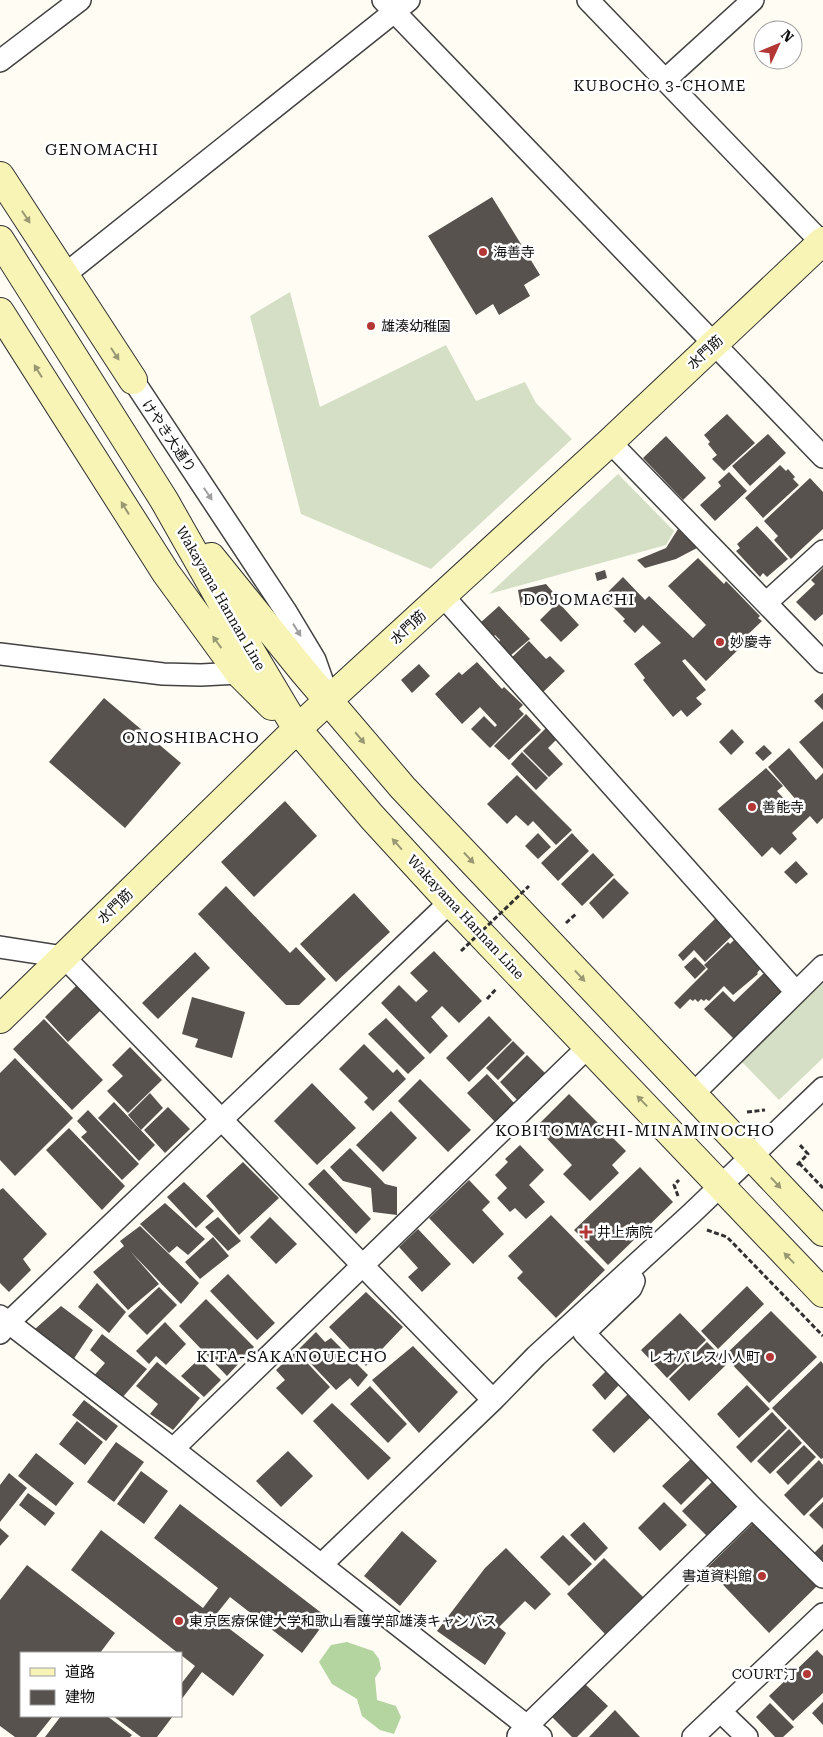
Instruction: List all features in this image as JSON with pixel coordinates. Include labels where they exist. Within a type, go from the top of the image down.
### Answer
[{"type":"main road","name":"けやき大通り","points":[[0,176],[133,380]]},
{"type":"main road","name":"Wakayama Hannan Line","points":[[0,240],[164,500],[297,729],[372,817],[450,902],[823,1293]]},
{"type":"main road","name":"水門筋","points":[[0,1019],[297,729],[610,442],[823,243]]},
{"type":"main road","points":[[2,319],[166,572],[239,673],[297,729]]},
{"type":"main road","name":"Wakayama Hannan Line","points":[[164,500],[403,788],[823,1232]]},
{"type":"street","points":[[0,61],[80,0]]},
{"type":"street","points":[[588,0],[823,243]]},
{"type":"street","points":[[665,80],[753,0]]},
{"type":"street","points":[[64,276],[396,4],[714,344],[823,457]]},
{"type":"street","name":"けやき大通り","points":[[133,380],[285,610],[315,660],[329,700]]},
{"type":"street","points":[[610,442],[823,662]]},
{"type":"street","points":[[766,603],[823,550]]},
{"type":"street","points":[[442,595],[796,992]]},
{"type":"street","points":[[0,654],[164,674],[239,673]]},
{"type":"street","points":[[450,902],[3,1324],[173,1449],[321,1565],[528,1733],[752,1507]]},
{"type":"street","points":[[0,947],[64,957],[493,1400]]},
{"type":"street","points":[[692,1095],[823,966]]},
{"type":"street","points":[[173,1449],[589,1046]]},
{"type":"street","points":[[321,1565],[493,1400],[536,1356],[721,1186],[823,1088]]},
{"type":"street","points":[[648,1252],[631,1288],[584,1333],[823,1578]]},
{"type":"street","points":[[693,1737],[823,1614]]},
{"type":"street","points":[[720,1711],[747,1737]]},
{"type":"path","points":[[461,951],[529,886]]},
{"type":"path","points":[[565,924],[577,913]]},
{"type":"path","points":[[486,999],[497,988]]},
{"type":"path","points":[[808,1154],[799,1163],[823,1188]]},
{"type":"path","points":[[708,1231],[727,1237],[823,1336]]},
{"type":"green space","points":[[290,292],[320,407],[446,345],[476,401],[525,382],[536,403],[572,439],[431,569],[301,514],[250,316]]},
{"type":"green space","points":[[618,474],[674,531],[666,545],[489,594]]},
{"type":"green space","points":[[823,983],[823,1058],[779,1100],[741,1061]]},
{"type":"green space","points":[[347,1642],[373,1651],[379,1659],[381,1669],[375,1678],[377,1700],[396,1706],[401,1717],[394,1734],[380,1730],[362,1716],[357,1699],[332,1684],[319,1662],[331,1645]]},
{"type":"building","points":[[492,197],[540,275],[524,285],[530,296],[499,315],[493,304],[476,315],[428,236]]},
{"type":"building","points":[[727,414],[755,443],[724,471],[712,459],[717,455],[708,444],[710,442],[704,435]]},
{"type":"building","points":[[768,434],[786,453],[750,486],[732,466]]},
{"type":"building","points":[[666,436],[706,478],[683,500],[643,458]]},
{"type":"building","points":[[780,465],[786,471],[788,469],[795,477],[793,479],[799,485],[763,518],[745,498]]},
{"type":"building","points":[[729,472],[747,491],[715,521],[700,505],[721,486],[718,482]]},
{"type":"building","points":[[810,478],[823,492],[823,529],[791,559],[774,540],[778,536],[764,521]]},
{"type":"building","points":[[757,526],[788,559],[767,577],[763,573],[760,577],[736,551],[740,548],[737,544]]},
{"type":"building","points":[[678,529],[697,548],[676,559],[645,568],[637,560],[666,548]]},
{"type":"building","points":[[698,558],[724,584],[726,581],[760,616],[758,618],[762,621],[740,642],[743,645],[706,681],[685,659],[682,661],[706,690],[696,698],[702,704],[687,717],[681,710],[673,717],[643,680],[645,678],[634,664],[661,643],[643,625],[635,633],[623,621],[625,619],[603,597],[623,577],[645,600],[649,596],[693,638],[706,625],[668,586]]},
{"type":"building","points":[[823,568],[823,614],[815,621],[796,602],[815,584],[811,580]]},
{"type":"building","points":[[605,570],[607,578],[597,581],[595,573]]},
{"type":"building","points":[[546,584],[559,599],[521,607],[518,590]]},
{"type":"building","points":[[558,602],[579,625],[561,642],[540,620]]},
{"type":"building","points":[[499,606],[530,639],[510,656],[498,643],[500,640],[495,635],[493,637],[480,623]]},
{"type":"building","points":[[529,641],[546,659],[550,656],[565,671],[541,694],[509,660]]},
{"type":"building","points":[[477,662],[502,689],[504,687],[523,705],[519,709],[524,714],[490,748],[471,729],[484,716],[495,727],[497,725],[480,707],[462,724],[435,694],[459,672],[462,675]]},
{"type":"building","points":[[419,664],[430,676],[412,693],[401,680]]},
{"type":"building","points":[[823,693],[823,710],[814,701]]},
{"type":"building","points":[[104,698],[181,763],[125,828],[49,762]]},
{"type":"building","points":[[526,714],[541,730],[509,760],[494,746]]},
{"type":"building","points":[[823,721],[823,769],[799,742]]},
{"type":"building","points":[[546,728],[557,739],[548,748],[563,764],[549,777],[523,751]]},
{"type":"building","points":[[732,729],[744,742],[731,755],[719,742]]},
{"type":"building","points":[[764,745],[772,753],[763,761],[755,753]]},
{"type":"building","points":[[789,748],[816,780],[823,773],[823,818],[817,824],[810,816],[792,833],[797,839],[780,855],[772,847],[762,857],[718,809],[766,768],[783,786],[777,791],[791,807],[797,801],[768,767]]},
{"type":"building","points":[[522,752],[548,778],[536,790],[511,764]]},
{"type":"building","points":[[517,775],[572,830],[556,845],[533,821],[528,826],[516,815],[507,824],[487,804]]},
{"type":"building","points":[[285,801],[317,836],[254,897],[221,862]]},
{"type":"building","points":[[538,833],[551,847],[538,859],[525,846]]},
{"type":"building","points":[[572,833],[589,851],[558,881],[541,863]]},
{"type":"building","points":[[593,853],[614,875],[582,906],[561,884]]},
{"type":"building","points":[[796,861],[808,874],[796,884],[784,872]]},
{"type":"building","points":[[614,878],[629,893],[603,919],[589,903]]},
{"type":"building","points":[[226,886],[290,953],[296,947],[326,979],[299,1005],[286,1005],[198,914]]},
{"type":"building","points":[[354,893],[390,932],[336,982],[300,944]]},
{"type":"building","points":[[717,917],[734,934],[705,962],[694,950],[683,961],[678,955]]},
{"type":"building","points":[[734,940],[761,968],[758,974],[733,995],[724,986],[709,1001],[701,999],[698,1002],[695,999],[693,1001],[690,999],[680,1009],[674,1003],[708,969],[704,965],[728,942],[730,944]]},
{"type":"building","points":[[434,951],[482,1001],[459,1023],[442,1006],[431,1017],[448,1036],[430,1054],[381,1003],[399,985],[416,1002],[428,991],[410,973]]},
{"type":"building","points":[[195,952],[210,968],[158,1019],[142,1003]]},
{"type":"building","points":[[695,957],[706,968],[695,979],[684,967]]},
{"type":"building","points":[[764,973],[784,993],[736,1041],[704,1009],[723,991],[734,1002]]},
{"type":"building","points":[[77,985],[101,1010],[68,1042],[45,1017]]},
{"type":"building","points":[[192,997],[245,1012],[232,1058],[195,1047],[198,1039],[182,1034]]},
{"type":"building","points":[[489,1016],[512,1040],[469,1082],[446,1058]]},
{"type":"building","points":[[386,1018],[425,1058],[408,1074],[368,1034]]},
{"type":"building","points":[[44,1019],[103,1080],[72,1110],[13,1049]]},
{"type":"building","points":[[513,1041],[525,1053],[498,1080],[486,1068]]},
{"type":"building","points":[[364,1044],[393,1073],[397,1069],[406,1079],[373,1111],[364,1102],[368,1098],[339,1069]]},
{"type":"building","points":[[130,1047],[162,1080],[128,1113],[107,1091],[123,1076],[112,1065]]},
{"type":"building","points":[[527,1055],[548,1076],[520,1103],[500,1082]]},
{"type":"building","points":[[15,1058],[73,1118],[15,1176],[0,1160],[0,1073]]},
{"type":"building","points":[[487,1074],[516,1105],[496,1123],[467,1093]]},
{"type":"building","points":[[420,1079],[471,1130],[448,1152],[398,1101]]},
{"type":"building","points":[[312,1083],[356,1128],[317,1165],[274,1121]]},
{"type":"building","points":[[150,1093],[163,1108],[141,1130],[128,1115]]},
{"type":"building","points":[[569,1094],[626,1151],[612,1165],[619,1173],[590,1201],[563,1174],[572,1165],[536,1127]]},
{"type":"building","points":[[114,1102],[155,1145],[139,1161],[98,1118]]},
{"type":"building","points":[[168,1107],[190,1129],[165,1153],[144,1130]]},
{"type":"building","points":[[88,1110],[139,1164],[122,1180],[81,1137],[87,1132],[77,1121]]},
{"type":"building","points":[[391,1111],[417,1138],[383,1172],[356,1145]]},
{"type":"building","points":[[69,1128],[125,1186],[102,1210],[46,1150]]},
{"type":"building","points":[[520,1145],[544,1170],[529,1185],[545,1202],[526,1219],[515,1208],[510,1212],[497,1198],[507,1188],[495,1175],[508,1162],[505,1159]]},
{"type":"building","points":[[350,1148],[385,1184],[397,1187],[397,1215],[373,1212],[371,1188],[343,1181],[330,1167]]},
{"type":"building","points":[[243,1162],[279,1198],[239,1235],[206,1196]]},
{"type":"building","points":[[640,1167],[673,1202],[608,1265],[574,1230]]},
{"type":"building","points":[[324,1169],[371,1219],[356,1234],[308,1184]]},
{"type":"building","points":[[469,1180],[490,1202],[482,1210],[504,1234],[473,1264],[429,1218]]},
{"type":"building","points":[[184,1182],[214,1211],[196,1228],[167,1197]]},
{"type":"building","points":[[3,1188],[47,1234],[23,1259],[31,1270],[9,1292],[0,1283],[0,1190]]},
{"type":"building","points":[[165,1203],[205,1239],[188,1255],[177,1246],[169,1253],[140,1224]]},
{"type":"building","points":[[551,1215],[605,1270],[556,1318],[517,1278],[523,1272],[508,1256]]},
{"type":"building","points":[[218,1217],[241,1241],[228,1251],[205,1227]]},
{"type":"building","points":[[270,1217],[297,1244],[276,1264],[250,1237]]},
{"type":"building","points":[[140,1226],[199,1283],[181,1304],[130,1251],[159,1284],[128,1310],[93,1272],[124,1246],[120,1241]]},
{"type":"building","points":[[418,1229],[451,1264],[422,1292],[408,1277],[418,1268],[399,1247]]},
{"type":"building","points":[[213,1237],[229,1256],[200,1279],[185,1262]]},
{"type":"building","points":[[228,1274],[275,1323],[257,1340],[210,1291]]},
{"type":"building","points":[[97,1283],[126,1312],[109,1333],[78,1307]]},
{"type":"building","points":[[747,1286],[764,1304],[718,1349],[701,1331]]},
{"type":"building","points":[[159,1287],[177,1305],[147,1335],[128,1316]]},
{"type":"building","points":[[366,1292],[403,1327],[366,1366],[329,1327]]},
{"type":"building","points":[[206,1299],[254,1347],[227,1376],[179,1326]]},
{"type":"building","points":[[61,1306],[93,1330],[73,1360],[35,1329]]},
{"type":"building","name":"レオパレス小人町","points":[[771,1311],[817,1357],[769,1403],[724,1356]]},
{"type":"building","points":[[680,1313],[706,1340],[667,1378],[641,1350]]},
{"type":"building","points":[[165,1322],[186,1344],[166,1365],[156,1356],[149,1364],[136,1351]]},
{"type":"building","points":[[316,1332],[325,1342],[331,1338],[368,1375],[358,1387],[350,1378],[336,1390],[298,1350]]},
{"type":"building","points":[[102,1334],[147,1369],[122,1398],[92,1378],[105,1363],[90,1350]]},
{"type":"building","points":[[707,1342],[728,1363],[689,1401],[669,1379]]},
{"type":"building","points":[[413,1346],[458,1392],[419,1433],[372,1380]]},
{"type":"building","points":[[296,1351],[330,1387],[302,1415],[276,1388],[285,1380],[276,1370]]},
{"type":"building","points":[[199,1359],[221,1380],[204,1397],[181,1376]]},
{"type":"building","points":[[821,1361],[823,1364],[823,1458],[821,1459],[772,1408]]},
{"type":"building","points":[[157,1362],[200,1398],[173,1430],[150,1414],[158,1404],[136,1386]]},
{"type":"building","points":[[606,1371],[619,1385],[605,1400],[592,1385]]},
{"type":"building","points":[[747,1385],[770,1409],[739,1438],[717,1414]]},
{"type":"building","points":[[370,1386],[407,1424],[388,1443],[350,1404]]},
{"type":"building","points":[[628,1394],[651,1417],[614,1453],[592,1430]]},
{"type":"building","points":[[84,1400],[118,1426],[106,1441],[72,1415]]},
{"type":"building","points":[[332,1403],[391,1458],[368,1480],[313,1421]]},
{"type":"building","points":[[772,1412],[787,1428],[751,1463],[736,1447]]},
{"type":"building","points":[[77,1421],[103,1442],[85,1465],[59,1444]]},
{"type":"building","points":[[789,1429],[802,1443],[770,1474],[757,1461]]},
{"type":"building","points":[[116,1442],[144,1462],[114,1502],[87,1482]]},
{"type":"building","points":[[804,1445],[816,1457],[788,1485],[776,1472]]},
{"type":"building","points":[[288,1451],[313,1476],[281,1507],[256,1481]]},
{"type":"building","points":[[36,1453],[74,1483],[56,1506],[18,1476]]},
{"type":"building","points":[[692,1458],[710,1476],[681,1505],[662,1486]]},
{"type":"building","points":[[819,1460],[823,1465],[823,1497],[804,1516],[784,1495]]},
{"type":"building","points":[[141,1471],[168,1491],[144,1524],[117,1504]]},
{"type":"building","points":[[9,1473],[27,1488],[0,1522],[0,1485]]},
{"type":"building","points":[[714,1480],[739,1505],[707,1536],[682,1511]]},
{"type":"building","points":[[28,1493],[55,1513],[45,1526],[19,1505]]},
{"type":"building","points":[[664,1502],[687,1525],[660,1551],[638,1528]]},
{"type":"building","points":[[823,1502],[823,1529],[809,1515]]},
{"type":"building","points":[[180,1504],[328,1618],[302,1653],[230,1597],[214,1617],[264,1655],[233,1696],[202,1672],[182,1699],[182,1683],[195,1666],[182,1656],[182,1652],[177,1652],[71,1570],[101,1530],[203,1608],[218,1588],[154,1538]]},
{"type":"building","name":"書道資料館","points":[[756,1520],[818,1585],[769,1633],[707,1568]]},
{"type":"building","points":[[584,1522],[608,1548],[595,1561],[570,1535]]},
{"type":"building","points":[[0,1528],[9,1536],[0,1546]]},
{"type":"building","points":[[402,1531],[437,1561],[400,1606],[364,1576]]},
{"type":"building","points":[[563,1535],[592,1564],[569,1586],[540,1557]]},
{"type":"building","points":[[823,1544],[823,1562],[814,1553]]},
{"type":"building","points":[[506,1548],[551,1594],[535,1610],[525,1601],[499,1627],[506,1633],[485,1665],[437,1631],[485,1568]]},
{"type":"building","points":[[604,1558],[643,1597],[605,1634],[567,1594]]},
{"type":"building","points":[[27,1565],[115,1633],[101,1652],[20,1652],[20,1717],[52,1717],[36,1737],[15,1737],[0,1726],[0,1600]]},
{"type":"building","name":"COURT汀","points":[[817,1650],[823,1656],[823,1693],[793,1721],[769,1696]]},
{"type":"building","points":[[585,1684],[608,1706],[577,1737],[572,1737],[552,1717]]},
{"type":"building","name":"COURT汀","points":[[823,1702],[823,1725],[812,1713]]},
{"type":"building","points":[[770,1703],[794,1727],[783,1737],[775,1737],[756,1717]]},
{"type":"building","points":[[615,1710],[640,1737],[589,1737]]},
{"type":"building","points":[[60,1717],[108,1717],[132,1735],[130,1737],[45,1737]]},
{"type":"building","points":[[114,1717],[172,1717],[157,1737],[141,1737]]},
{"type":"place","name":"海善寺","points":[[483,252]]},
{"type":"place","name":"雄湊幼稚園","points":[[371,326]]},
{"type":"place","name":"妙慶寺","points":[[720,642]]},
{"type":"place","name":"善能寺","points":[[752,807]]},
{"type":"place","name":"井上病院","points":[[586,1232]]},
{"type":"place","name":"レオパレス小人町","points":[[770,1357]]},
{"type":"place","name":"書道資料館","points":[[762,1576]]},
{"type":"place","name":"東京医療保健大学和歌山看護学部雄湊キャンバス","points":[[179,1621]]},
{"type":"place","name":"COURT汀","points":[[807,1674]]},
{"type":"district","name":"KUBOCHO 3-CHOME","points":[[660,86]]},
{"type":"district","name":"GENOMACHI","points":[[102,149]]},
{"type":"district","name":"DOJOMACHI","points":[[579,599]]},
{"type":"district","name":"ONOSHIBACHO","points":[[191,737]]},
{"type":"district","name":"KOBITOMACHI-MINAMINOCHO","points":[[635,1130]]},
{"type":"district","name":"KITA-SAKANOUECHO","points":[[292,1356]]}]
